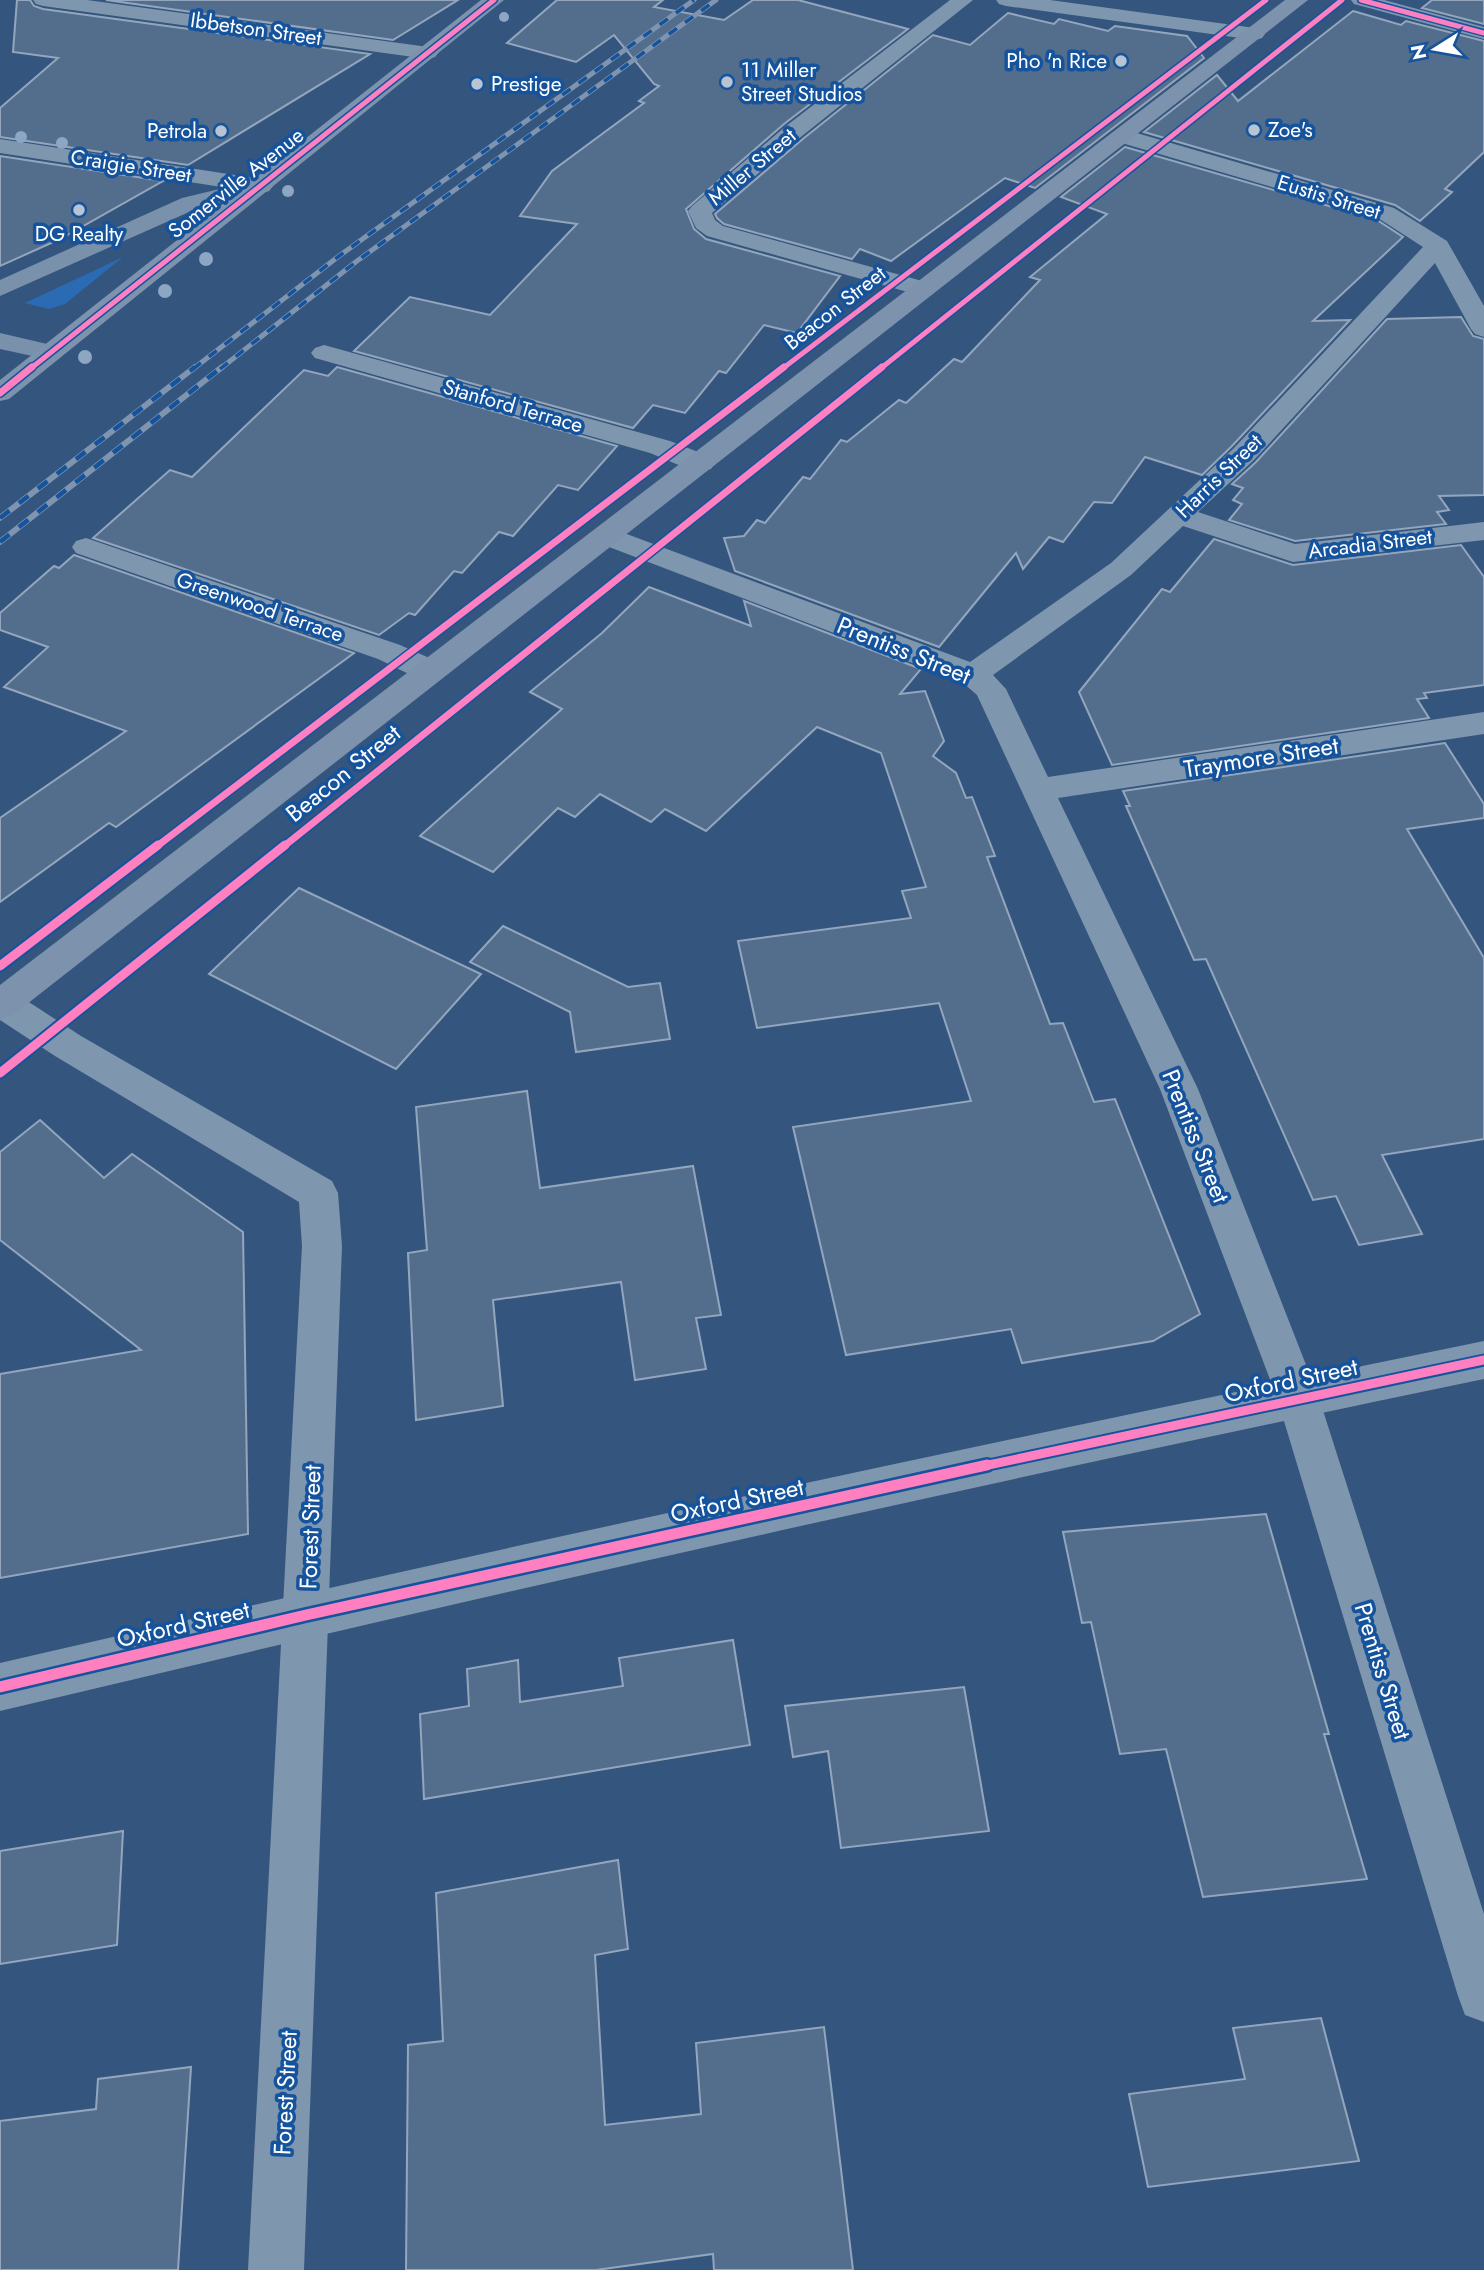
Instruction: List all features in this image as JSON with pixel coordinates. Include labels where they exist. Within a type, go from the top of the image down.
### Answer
[{"type":"main road","name":"Somerville Avenue","points":[[0,393],[494,0]]},
{"type":"main road","name":"Beacon Street","points":[[1,1004],[1298,0]]},
{"type":"main road","points":[[0,289],[190,203],[261,186]]},
{"type":"main road","points":[[0,341],[51,352]]},
{"type":"street","name":"Ibbetson Street","points":[[43,0],[428,53]]},
{"type":"street","name":"Miller Street","points":[[925,289],[715,231],[704,223],[700,211],[804,123],[963,0]]},
{"type":"street","points":[[1006,0],[1255,34]]},
{"type":"street","points":[[1361,0],[1484,33]]},
{"type":"street","name":"Eustis Street","points":[[1123,136],[1386,213],[1438,246],[1484,329]]},
{"type":"street","name":"Craigie Street","points":[[0,146],[261,186]]},
{"type":"street","name":"Harris Street","points":[[973,675],[1121,569],[1244,454],[1438,246]]},
{"type":"street","name":"Stanford Terrace","points":[[324,353],[660,447],[701,463]]},
{"type":"street","name":"Arcadia Street","points":[[1178,515],[1293,553],[1484,531]]},
{"type":"street","name":"Prentiss Street","points":[[606,536],[973,675],[990,690],[1179,1089],[1297,1398],[1484,1996]]},
{"type":"street","name":"Greenwood Terrace","points":[[86,547],[389,652],[432,671]]},
{"type":"street","name":"Traymore Street","points":[[1038,790],[1484,723]]},
{"type":"street","name":"Forest Street","points":[[1,1004],[318,1193],[322,1246],[276,2270]]},
{"type":"street","name":"Oxford Street","points":[[0,1687],[306,1615],[1297,1398],[1484,1360]]},
{"type":"shaded area","points":[[123,257],[65,304],[49,309],[25,303]]},
{"type":"building","points":[[17,0],[30,0],[34,6],[43,9],[370,54],[188,165],[0,137],[0,108],[58,58],[13,52]]},
{"type":"building","points":[[106,0],[458,0],[393,40]]},
{"type":"building","points":[[557,0],[663,0],[654,7],[724,20],[753,0],[798,0],[908,29],[784,124],[686,209],[694,229],[706,239],[840,276],[797,333],[764,325],[726,373],[719,371],[685,413],[653,405],[633,428],[354,351],[410,297],[490,315],[577,224],[520,216],[552,171],[644,103],[639,101],[659,86],[654,84],[614,35],[576,62],[507,43]]},
{"type":"building","points":[[1432,0],[1484,0],[1484,24],[1422,8]]},
{"type":"building","points":[[1353,11],[1401,25],[1406,21],[1484,41],[1484,152],[1445,189],[1452,192],[1420,221],[1395,205],[1144,132],[1217,75],[1238,101]]},
{"type":"building","points":[[1008,13],[1054,24],[1059,19],[1108,31],[1115,26],[1187,36],[1204,58],[1035,188],[1005,178],[891,261],[860,249],[852,259],[724,224],[717,218],[715,214],[804,138],[933,35],[970,45]]},
{"type":"building","points":[[1125,147],[1377,220],[1403,237],[1313,321],[1350,320],[1202,475],[1145,457],[1112,503],[1094,502],[1063,542],[1049,537],[1023,569],[1016,553],[939,647],[735,571],[724,538],[744,536],[757,520],[765,523],[803,477],[810,479],[841,440],[847,442],[899,400],[906,403],[954,359],[962,362],[1040,280],[1030,277],[1107,214],[1061,197]]},
{"type":"building","points":[[0,156],[163,181],[60,239],[0,266]]},
{"type":"building","points":[[1461,317],[1473,336],[1484,339],[1484,495],[1439,496],[1449,510],[1437,512],[1446,524],[1295,541],[1229,520],[1242,504],[1233,500],[1243,488],[1232,484],[1256,462],[1387,319]]},
{"type":"building","points":[[337,367],[617,446],[578,490],[558,485],[513,536],[499,532],[462,573],[454,571],[415,615],[409,613],[379,635],[93,538],[170,470],[192,477],[304,370],[328,376]]},
{"type":"building","points":[[1214,539],[1293,565],[1461,545],[1484,577],[1484,685],[1424,693],[1427,698],[1417,699],[1429,718],[1112,765],[1079,692],[1162,589],[1170,592]]},
{"type":"building","points":[[74,555],[354,653],[116,827],[109,823],[0,902],[0,818],[126,731],[4,687],[48,647],[0,630],[0,613],[54,566],[59,568]]},
{"type":"building","points":[[649,587],[751,626],[744,601],[921,669],[900,694],[925,691],[944,741],[933,756],[956,773],[966,798],[972,797],[995,856],[987,857],[1050,1024],[1063,1023],[1094,1102],[1115,1099],[1200,1314],[1153,1341],[1022,1363],[1011,1329],[846,1355],[793,1127],[971,1101],[939,1003],[757,1028],[738,941],[911,918],[902,891],[926,887],[881,753],[817,727],[706,831],[665,809],[651,822],[600,794],[575,817],[558,808],[493,872],[420,836],[562,709],[530,692],[602,633]]},
{"type":"building","points":[[1445,743],[1484,804],[1484,818],[1407,829],[1484,958],[1484,1139],[1382,1155],[1422,1234],[1359,1245],[1336,1196],[1313,1200],[1206,959],[1194,960],[1126,806],[1130,806],[1123,791]]},
{"type":"building","points":[[299,888],[481,974],[396,1069],[209,974]]},
{"type":"building","points":[[503,926],[628,987],[660,983],[670,1039],[576,1052],[570,1012],[470,962]]},
{"type":"building","points":[[527,1091],[540,1188],[693,1166],[721,1315],[696,1318],[706,1369],[635,1380],[621,1282],[493,1300],[503,1406],[416,1420],[408,1253],[427,1250],[416,1107]]},
{"type":"building","points":[[40,1120],[104,1178],[132,1154],[243,1232],[248,1534],[0,1578],[0,1374],[141,1350],[0,1240],[0,1152]]},
{"type":"building","points":[[1266,1514],[1329,1734],[1324,1734],[1367,1879],[1203,1897],[1166,1749],[1120,1754],[1091,1622],[1082,1623],[1063,1532]]},
{"type":"building","points":[[733,1640],[750,1745],[424,1799],[420,1714],[469,1706],[467,1669],[518,1660],[520,1702],[623,1686],[619,1658]]},
{"type":"building","points":[[964,1687],[989,1831],[841,1848],[828,1751],[793,1757],[785,1706]]},
{"type":"building","points":[[123,1831],[117,1945],[0,1964],[0,1851]]},
{"type":"building","points":[[618,1860],[628,1949],[595,1955],[605,2125],[701,2114],[696,2043],[824,2027],[853,2270],[714,2270],[713,2254],[596,2270],[406,2270],[408,2045],[443,2041],[436,1893]]},
{"type":"building","points":[[1321,2018],[1359,2161],[1148,2187],[1129,2094],[1245,2079],[1233,2028]]},
{"type":"building","points":[[191,2067],[178,2270],[0,2270],[0,2121],[96,2109],[98,2079]]},
{"type":"railway","points":[[193,369],[339,256],[694,0]]},
{"type":"railway","points":[[220,369],[357,261],[716,0]]},
{"type":"railway","points":[[0,518],[195,367]]},
{"type":"railway","points":[[0,542],[222,367]]},
{"type":"cycle path","points":[[0,393],[494,0]]},
{"type":"cycle path","points":[[0,966],[1266,0]]},
{"type":"cycle path","points":[[0,1073],[1342,0]]},
{"type":"cycle path","points":[[1361,0],[1484,33]]},
{"type":"cycle path","points":[[0,1687],[306,1615],[1197,1419],[1484,1360]]},
{"type":"place","name":"Pho 'n Rice","points":[[1121,61]]},
{"type":"place","name":"11 Miller Street Studios","points":[[727,82]]},
{"type":"place","name":"Prestige","points":[[477,84]]},
{"type":"place","name":"Zoe's","points":[[1254,130]]},
{"type":"place","name":"Petrola","points":[[221,131]]},
{"type":"place","name":"DG Realty","points":[[79,210]]}]
